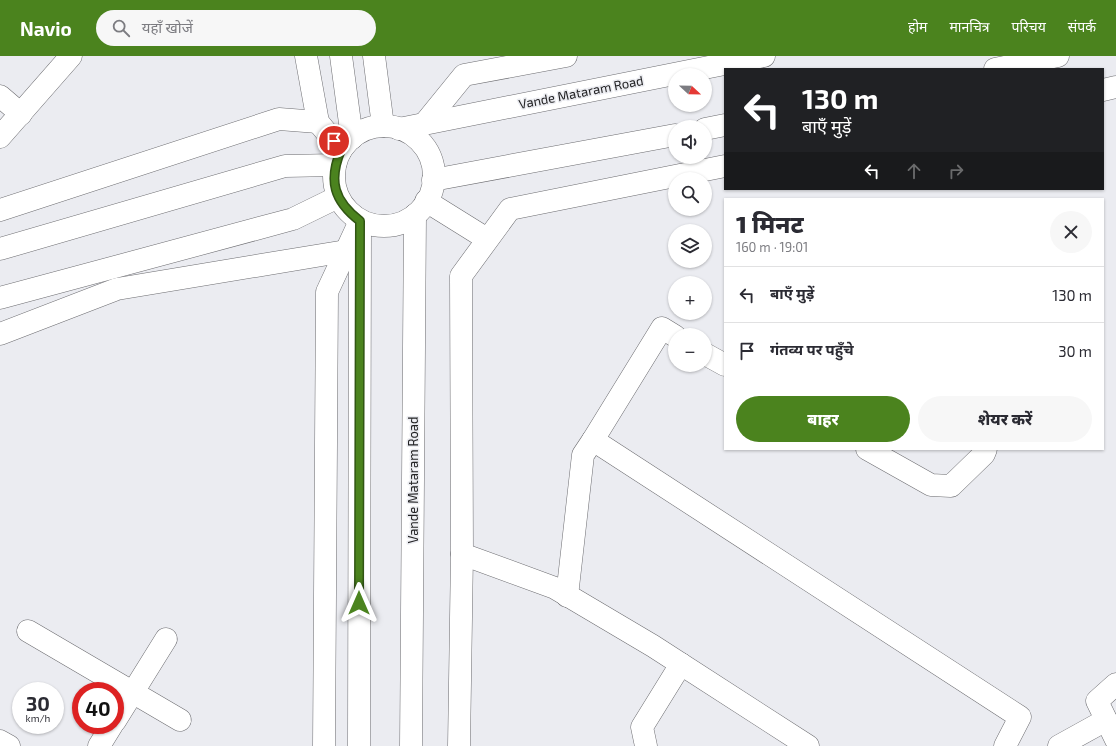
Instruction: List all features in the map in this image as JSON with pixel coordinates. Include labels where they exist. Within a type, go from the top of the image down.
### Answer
[{"type":"street","points":[[0,137],[71,56]]},
{"type":"street","points":[[306,56],[318,122],[343,151]]},
{"type":"street","points":[[0,249],[285,166],[343,151],[366,130],[391,127],[414,136],[425,148],[432,163],[434,180],[430,196],[408,220],[392,226],[376,226],[360,221],[347,211],[338,197],[334,182],[343,151],[341,56]]},
{"type":"street","points":[[374,56],[391,127]]},
{"type":"street","points":[[425,123],[464,75],[566,56]]},
{"type":"street","name":"Vande Mataram Road","points":[[391,127],[425,123],[764,56]]},
{"type":"street","points":[[1000,68],[1058,56]]},
{"type":"street","points":[[1104,90],[1116,87]]},
{"type":"street","points":[[0,96],[20,114]]},
{"type":"street","points":[[0,210],[279,119],[318,122]]},
{"type":"street","points":[[712,128],[724,125]]},
{"type":"street","points":[[434,180],[668,135]]},
{"type":"street","points":[[459,746],[462,554],[461,276],[510,209],[724,166]]},
{"type":"street","points":[[0,298],[293,219],[338,197]]},
{"type":"street","points":[[420,208],[487,239]]},
{"type":"street","name":"Vande Mataram Road","points":[[411,746],[420,208]]},
{"type":"street","points":[[324,746],[326,292],[360,221]]},
{"type":"street","points":[[359,746],[360,221]]},
{"type":"street","points":[[0,334],[117,290],[346,251]]},
{"type":"street","points":[[567,596],[583,455],[662,328],[668,332]]},
{"type":"street","points":[[712,358],[724,364]]},
{"type":"street","points":[[593,440],[1020,717],[1005,746]]},
{"type":"street","points":[[869,450],[931,485],[950,486],[984,454],[986,450]]},
{"type":"street","points":[[462,554],[555,588],[681,664],[808,746]]},
{"type":"street","points":[[28,630],[132,693],[180,720]]},
{"type":"street","points":[[124,706],[166,639]]},
{"type":"street","points":[[646,746],[642,728],[681,664]]},
{"type":"street","points":[[1116,684],[1097,701],[1116,740]]},
{"type":"street","points":[[1059,746],[1106,720]]},
{"type":"street","points":[[99,746],[106,734]]},
{"type":"street","points":[[0,741],[9,746]]},
{"type":"route","points":[[334,141],[341,150],[335,165],[334,182],[338,197],[347,211],[360,221],[359,603]]}]
